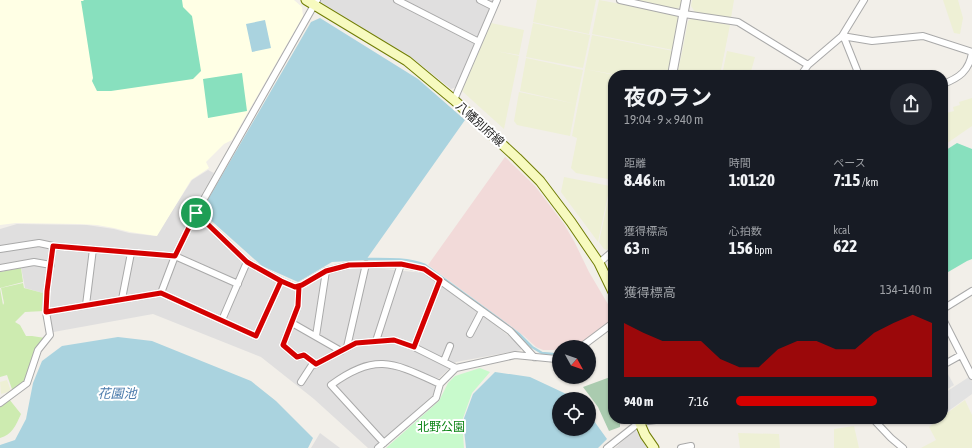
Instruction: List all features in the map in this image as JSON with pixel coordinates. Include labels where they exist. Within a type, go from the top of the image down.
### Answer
[{"type":"main road","name":"八幡別府線","points":[[306,0],[316,3],[407,61],[454,100],[517,158],[540,181],[572,222],[599,263],[608,282]]},
{"type":"main road","points":[[640,424],[650,446]]},
{"type":"street","points":[[397,0],[479,42]]},
{"type":"street","points":[[480,0],[494,7]]},
{"type":"street","points":[[454,100],[496,0]]},
{"type":"street","points":[[620,0],[684,14],[738,22],[808,65]]},
{"type":"street","points":[[673,70],[686,0]]},
{"type":"street","points":[[804,70],[808,65],[842,36],[864,0]]},
{"type":"street","points":[[161,293],[175,256],[196,213],[316,3]]},
{"type":"street","points":[[842,36],[872,41],[922,36],[972,52],[966,70],[960,77],[948,82]]},
{"type":"street","points":[[842,36],[846,40],[857,70]]},
{"type":"street","points":[[196,213],[247,262],[295,287],[326,271],[349,265],[401,264],[424,269],[510,331],[534,357]]},
{"type":"street","points":[[0,249],[39,244],[175,256],[238,284]]},
{"type":"street","points":[[0,403],[27,383],[38,350],[50,335],[46,312],[47,291],[53,246]]},
{"type":"street","points":[[86,305],[93,249]]},
{"type":"street","points":[[122,299],[131,253]]},
{"type":"street","points":[[599,263],[608,255]]},
{"type":"street","points":[[0,268],[34,262],[51,265]]},
{"type":"street","points":[[222,320],[247,262]]},
{"type":"street","points":[[347,346],[366,264]]},
{"type":"street","points":[[376,341],[401,264]]},
{"type":"street","points":[[316,336],[326,271]]},
{"type":"street","points":[[414,347],[440,280]]},
{"type":"street","points":[[46,312],[161,293],[256,336],[281,281]]},
{"type":"street","points":[[299,286],[298,306],[283,345],[297,357],[304,355],[316,364]]},
{"type":"street","points":[[948,306],[972,292]]},
{"type":"street","points":[[470,334],[482,311]]},
{"type":"street","points":[[292,323],[342,351]]},
{"type":"street","points":[[590,340],[608,327]]},
{"type":"street","points":[[948,329],[972,376]]},
{"type":"street","points":[[301,382],[312,365],[342,351],[347,346],[356,343],[376,341],[394,340],[414,347],[456,368]]},
{"type":"street","points":[[444,361],[450,346]]},
{"type":"street","points":[[378,448],[436,398],[440,384],[456,368],[515,355],[552,359]]},
{"type":"street","points":[[948,362],[961,355]]},
{"type":"street","points":[[384,442],[331,385],[356,369],[368,365],[386,364],[405,368],[440,384]]},
{"type":"street","points":[[607,448],[635,424]]},
{"type":"street","points":[[878,424],[903,448]]},
{"type":"street","points":[[681,448],[691,446]]},
{"type":"shaded area","points":[[0,0],[294,0],[302,7],[303,16],[232,140],[224,144],[206,162],[209,168],[191,180],[157,236],[97,225],[16,223],[0,225]]},
{"type":"shaded area","points":[[320,0],[496,0],[457,87],[451,89],[407,54],[318,4]]},
{"type":"shaded area","points":[[537,0],[596,0],[589,34],[533,22]]},
{"type":"shaded area","points":[[599,0],[676,14],[679,19],[673,50],[592,34]]},
{"type":"shaded area","points":[[635,0],[683,0],[682,5],[677,9]]},
{"type":"shaded area","points":[[692,0],[734,0],[731,18],[695,12],[691,6]]},
{"type":"shaded area","points":[[943,0],[958,0],[963,18],[960,34],[954,33]]},
{"type":"shaded area","points":[[692,18],[730,25],[723,60],[682,52],[688,21]]},
{"type":"shaded area","points":[[491,23],[524,30],[519,55],[496,51],[519,56],[504,129],[462,91]]},
{"type":"shaded area","points":[[533,23],[590,35],[583,68],[526,57]]},
{"type":"shaded area","points":[[592,35],[673,51],[669,70],[608,70],[608,73],[585,69]]},
{"type":"shaded area","points":[[727,51],[755,57],[751,70],[723,70]]},
{"type":"shaded area","points":[[682,52],[723,60],[721,70],[678,70]]},
{"type":"shaded area","points":[[526,58],[583,70],[576,104],[520,91]]},
{"type":"shaded area","points":[[585,69],[608,74],[608,179],[576,173],[571,168],[577,138],[572,136]]},
{"type":"shaded area","points":[[519,92],[576,104],[570,136],[517,125],[514,121]]},
{"type":"shaded area","points":[[972,98],[972,126],[948,143],[948,112],[954,111],[953,107],[960,105],[959,102]]},
{"type":"shaded area","points":[[505,157],[535,186],[564,224],[608,304],[608,323],[584,340],[552,340],[552,350],[543,350],[536,347],[524,336],[428,265]]},
{"type":"shaded area","points":[[208,170],[214,173],[191,213],[243,262],[294,291],[306,288],[331,272],[355,266],[424,273],[495,325],[521,346],[521,350],[456,362],[437,380],[433,395],[374,448],[368,448],[314,399],[261,357],[153,314],[48,333],[43,293],[25,288],[21,267],[0,271],[0,229],[17,224],[87,225],[129,233],[156,236],[192,180]]},
{"type":"shaded area","points":[[564,177],[608,186],[608,195],[598,242],[561,192]]},
{"type":"shaded area","points":[[608,200],[608,249],[604,249],[599,242]]},
{"type":"shaded area","points":[[948,374],[954,385],[948,389]]},
{"type":"shaded area","points":[[969,377],[972,382],[972,394],[948,411],[948,391]]},
{"type":"shaded area","points":[[608,378],[608,424],[620,424],[620,427],[609,431],[596,404],[596,392],[587,392],[583,387],[596,384],[596,382]]},
{"type":"shaded area","points":[[7,380],[11,391],[1,394],[0,382]]},
{"type":"shaded area","points":[[965,400],[972,415],[972,448],[921,448],[936,440],[929,427],[933,424],[948,424],[948,412]]},
{"type":"shaded area","points":[[854,426],[859,448],[834,448],[834,429]]},
{"type":"shaded area","points":[[635,430],[653,448],[615,448]]},
{"type":"shaded area","points":[[320,433],[340,448],[311,448]]},
{"type":"shaded area","points":[[738,433],[779,434],[780,448],[740,448]]},
{"type":"green space","points":[[182,0],[183,7],[192,16],[201,71],[193,79],[111,91],[97,91],[92,81],[93,78],[81,1]]},
{"type":"green space","points":[[242,73],[247,111],[208,118],[203,79]]},
{"type":"green space","points":[[957,143],[972,149],[972,259],[948,272],[948,149]]},
{"type":"green space","points":[[21,268],[23,282],[0,288],[0,272]]},
{"type":"green space","points":[[23,283],[24,288],[43,293],[44,311],[25,312],[15,322],[20,325],[26,336],[45,338],[35,352],[24,382],[13,392],[7,375],[0,377],[0,288],[3,305],[4,303],[1,288]]},
{"type":"green space","name":"北野公園","points":[[480,368],[490,372],[472,393],[462,421],[464,448],[386,448],[439,401],[448,383],[455,376]]},
{"type":"green space","points":[[9,399],[21,414],[11,432],[0,438],[0,406]]},
{"type":"water","points":[[320,18],[418,79],[465,120],[366,260],[332,262],[298,282],[262,266],[206,216],[203,208],[311,22]]},
{"type":"water","points":[[265,20],[271,48],[252,52],[246,24]]},
{"type":"water","name":"花園池","points":[[118,337],[152,341],[251,381],[276,401],[313,438],[308,448],[0,448],[0,445],[15,440],[26,419],[33,383],[42,361],[62,346]]},
{"type":"water","points":[[495,372],[530,377],[562,392],[552,392],[552,436],[596,436],[596,424],[607,439],[598,448],[466,448],[463,421],[473,394]]},
{"type":"waterway","points":[[366,259],[404,260],[425,265],[519,334],[532,347],[542,353],[552,354]]},
{"type":"route","points":[[196,213],[175,256],[53,246],[47,291],[46,312],[161,293],[256,336],[281,281],[295,287],[299,286],[298,306],[283,345],[297,357],[304,355],[316,364],[342,351],[347,346],[356,343],[376,341],[394,340],[414,347],[440,280],[424,269],[401,264],[382,263],[349,265],[326,271],[302,285],[295,287],[247,262],[196,213]]}]
